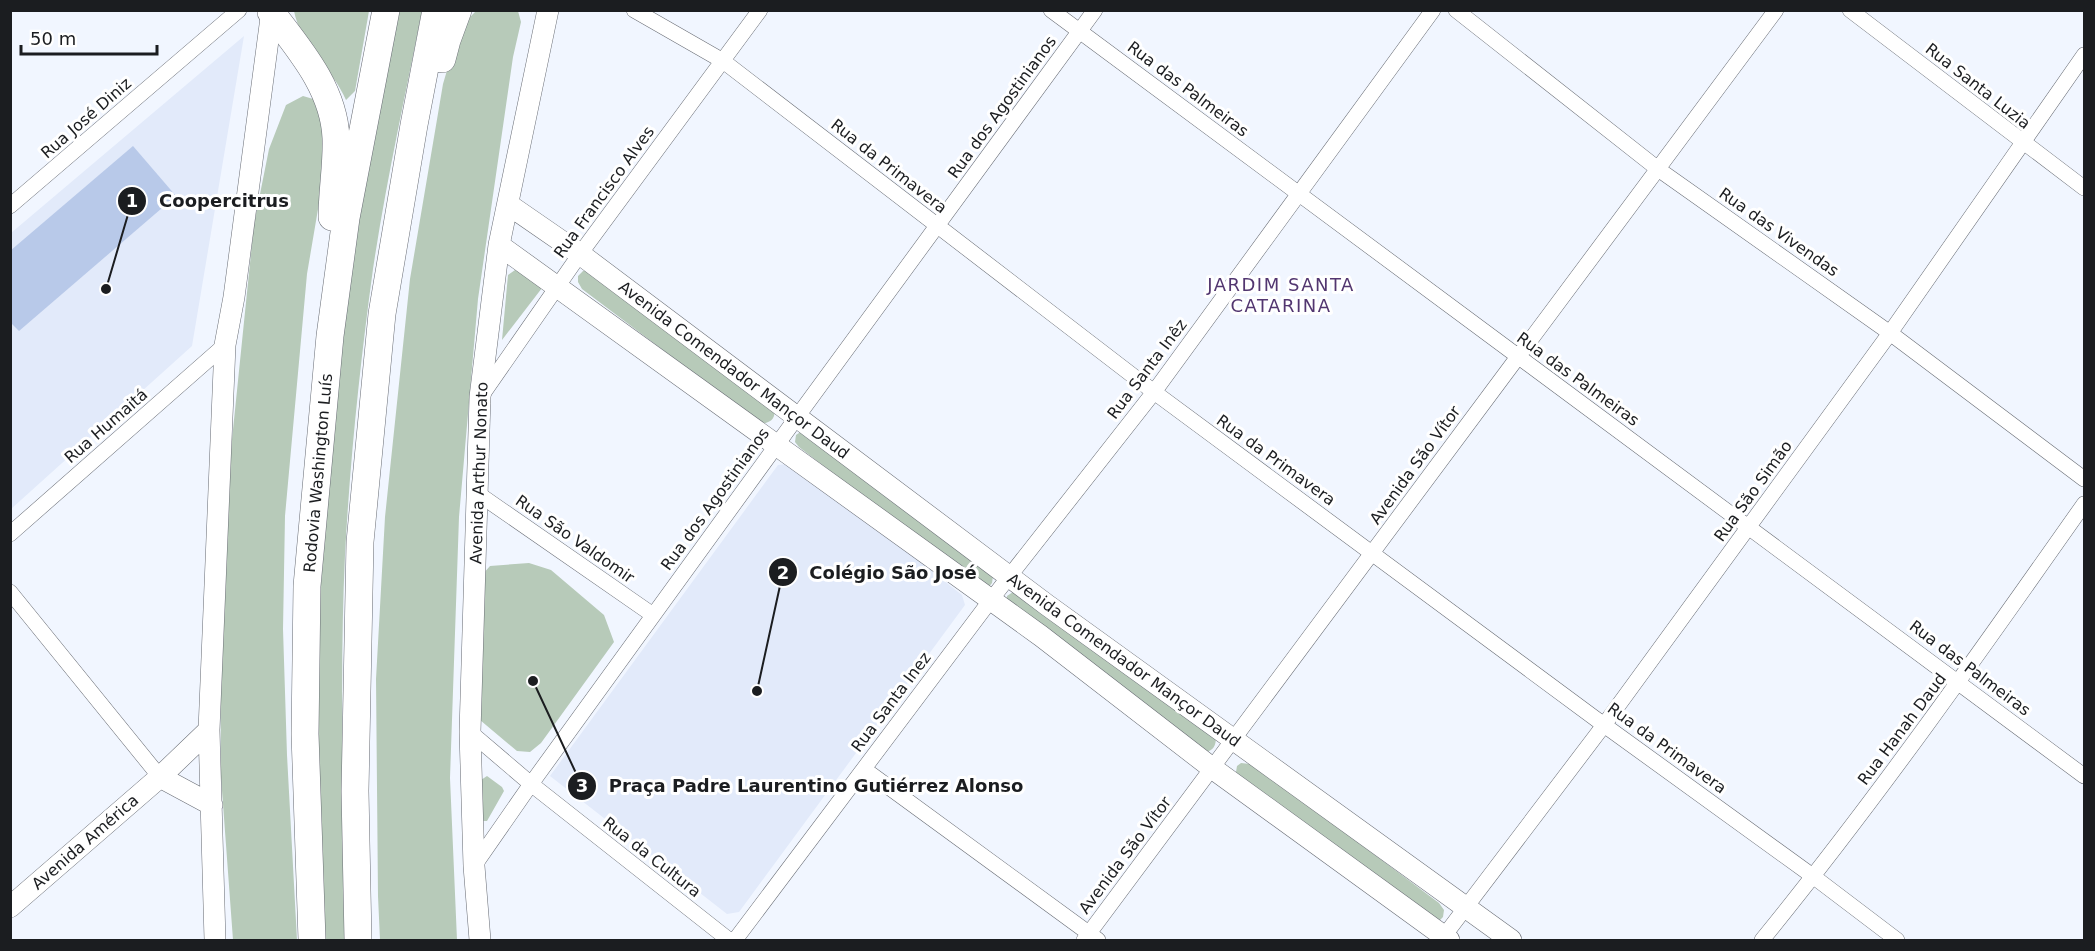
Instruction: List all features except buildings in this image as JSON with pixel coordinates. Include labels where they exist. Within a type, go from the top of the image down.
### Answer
[{"type":"highway","name":"Rodovia Washington Luís","points":[[312,940],[305,734],[307,586],[330,336],[346,218],[386,10]]},
{"type":"highway","points":[[358,940],[355,791],[360,542],[382,314],[436,10]]},
{"type":"highway","points":[[414,125],[432,100],[447,40],[458,10]]},
{"type":"highway","points":[[267,11],[297,46],[319,81],[333,112],[336,139],[332,209],[330,336]]},
{"type":"street","name":"Rua José Diniz","points":[[10,206],[239,10]]},
{"type":"street","name":"Avenida Arthur Nonato","points":[[480,940],[474,866],[470,732],[480,397],[499,245],[548,10]]},
{"type":"street","name":"Rua da Primavera","points":[[634,10],[723,61],[1154,392],[1604,725],[1814,876],[1897,940]]},
{"type":"street","name":"Rua Francisco Alves","points":[[480,397],[580,254],[760,10]]},
{"type":"street","name":"Rua das Palmeiras","points":[[1051,10],[2085,776]]},
{"type":"street","name":"Rua dos Agostinianos","points":[[474,866],[796,417],[1095,10]]},
{"type":"street","name":"Rua Santa Inêz","points":[[990,601],[1154,392],[1433,10]]},
{"type":"street","name":"Rua das Vivendas","points":[[1456,10],[1658,169],[1890,333],[2085,479]]},
{"type":"street","name":"Avenida São Vítor","points":[[1090,938],[1212,768],[1776,10]]},
{"type":"street","name":"Rua Santa Luzia","points":[[1850,10],[2023,144],[2085,188]]},
{"type":"street","points":[[215,940],[209,730],[225,345],[267,11]]},
{"type":"street","name":"Rua São Simão","points":[[1444,939],[1604,725],[1890,333],[2085,55]]},
{"type":"street","name":"Avenida Comendador Mançor Daud","points":[[509,205],[580,254],[1009,577],[1511,940]]},
{"type":"street","name":"Avenida Comendador Mançor Daud","points":[[499,245],[1041,636],[1212,768],[1444,939]]},
{"type":"street","name":"Rua Humaitá","points":[[10,534],[225,345]]},
{"type":"street","name":"Rua São Valdomir","points":[[477,493],[653,615]]},
{"type":"street","name":"Rua Hanah Daud","points":[[1762,940],[1814,876],[1959,682],[2085,504]]},
{"type":"street","points":[[10,592],[160,777],[212,805]]},
{"type":"street","name":"Rua Santa Inez","points":[[735,940],[990,601]]},
{"type":"street","name":"Avenida América","points":[[10,907],[160,777],[209,730]]},
{"type":"street","name":"Rua da Cultura","points":[[470,732],[531,784],[729,940]]},
{"type":"street","points":[[864,769],[1090,938]]},
{"type":"shaded area","points":[[244,36],[192,346],[11,509],[11,233]]},
{"type":"shaded area","points":[[795,463],[962,595],[965,605],[739,912],[727,914],[550,776],[778,465]]},
{"type":"green space","points":[[294,11],[369,11],[355,91],[346,100],[303,34]]},
{"type":"green space","points":[[395,11],[422,11],[378,236],[360,376],[350,484],[342,651],[347,940],[322,940],[316,641],[348,268]]},
{"type":"green space","points":[[476,11],[518,11],[521,22],[513,57],[478,299],[459,517],[450,778],[457,940],[380,940],[376,679],[385,517],[410,279],[443,84],[453,50],[467,20]]},
{"type":"green space","points":[[303,96],[320,101],[325,117],[325,168],[307,274],[285,516],[283,629],[297,940],[233,940],[221,777],[220,625],[230,459],[254,224],[269,149],[286,105]]},
{"type":"green space","points":[[590,269],[775,407],[772,419],[761,424],[582,289],[578,276]]},
{"type":"green space","points":[[515,270],[539,279],[542,288],[502,340],[508,275]]},
{"type":"green space","points":[[802,431],[993,576],[988,588],[981,589],[799,447],[795,442],[796,435]]},
{"type":"green space","points":[[529,563],[551,570],[604,615],[614,642],[541,743],[530,752],[517,751],[480,720],[482,575],[490,566]]},
{"type":"green space","points":[[1013,592],[1216,736],[1214,747],[1204,753],[1007,604],[1007,596]]},
{"type":"green space","points":[[1241,763],[1250,764],[1267,774],[1439,903],[1444,910],[1443,917],[1438,922],[1241,779],[1236,772],[1237,766]]},
{"type":"green space","points":[[487,776],[504,791],[487,821],[483,821],[481,780]]},
{"type":"place","name":"Coopercitrus","points":[[106,289]]},
{"type":"place","name":"Praça Padre Laurentino Gutiérrez Alonso","points":[[533,681]]},
{"type":"place","name":"Colégio São José","points":[[757,691]]},
{"type":"district","name":"JARDIM SANTA CATARINA","points":[[1281,294]]}]
